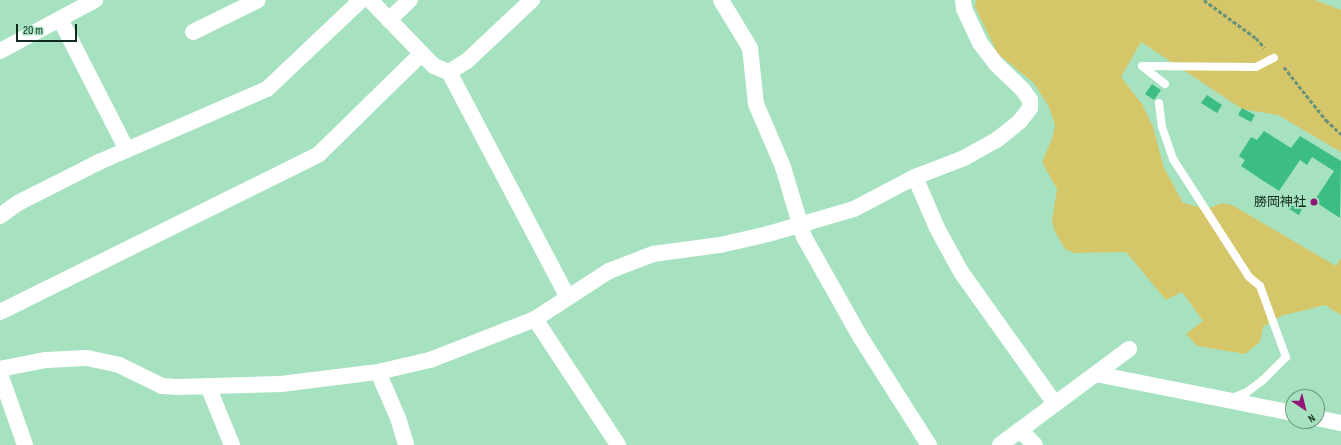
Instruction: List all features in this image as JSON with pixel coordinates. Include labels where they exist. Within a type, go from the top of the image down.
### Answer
[{"type":"street","points":[[0,51],[95,0]]},
{"type":"street","points":[[193,32],[258,0]]},
{"type":"street","points":[[0,216],[18,203],[127,150],[267,89],[361,0]]},
{"type":"street","points":[[370,0],[439,70],[449,72],[468,60],[532,0]]},
{"type":"street","points":[[390,20],[410,0]]},
{"type":"street","points":[[722,0],[750,48],[756,104],[782,167],[802,226],[804,237],[861,338],[929,445]]},
{"type":"street","points":[[0,369],[46,360],[86,358],[119,365],[162,386],[281,384],[378,372],[430,360],[535,318],[567,296],[609,271],[653,254],[720,245],[802,226],[854,209],[914,177],[964,158],[998,139],[1020,121],[1030,108],[1030,100],[1024,90],[996,64],[980,43],[964,8],[964,0]]},
{"type":"street","points":[[60,19],[127,150]]},
{"type":"street","points":[[0,312],[319,154],[422,53]]},
{"type":"street","points":[[449,72],[567,296]]},
{"type":"street","points":[[914,177],[937,228],[961,272],[1055,404]]},
{"type":"street","points":[[535,318],[618,445]]},
{"type":"street","points":[[1000,445],[1129,349]]},
{"type":"street","points":[[378,372],[398,418],[406,445]]},
{"type":"street","points":[[0,374],[25,445]]},
{"type":"street","points":[[1096,374],[1285,411]]},
{"type":"street","points":[[208,386],[232,445]]},
{"type":"street","points":[[1325,420],[1341,423]]},
{"type":"street","points":[[1020,430],[1035,445]]},
{"type":"lane","points":[[1165,84],[1142,66],[1256,67],[1274,58]]},
{"type":"lane","points":[[1159,103],[1162,127],[1173,159],[1249,276],[1260,286],[1286,357],[1247,392],[1227,400]]},
{"type":"shaded area","points":[[976,0],[1315,0],[1341,10],[1341,152],[1278,115],[1242,109],[1141,42],[1121,77],[1142,104],[1153,127],[1164,168],[1183,203],[1207,209],[1221,203],[1232,205],[1336,266],[1341,258],[1341,315],[1325,305],[1281,316],[1263,327],[1260,342],[1245,354],[1197,346],[1186,334],[1203,321],[1182,292],[1166,300],[1126,252],[1074,253],[1065,249],[1055,232],[1052,221],[1057,189],[1042,162],[1053,136],[1055,125],[1049,107],[1034,83],[998,54],[975,7]]},
{"type":"building","points":[[1152,84],[1161,90],[1154,100],[1145,94]]},
{"type":"building","points":[[1207,95],[1222,105],[1217,113],[1201,103]]},
{"type":"building","points":[[1242,108],[1255,115],[1251,122],[1238,115]]},
{"type":"building","points":[[1264,131],[1291,148],[1300,136],[1341,161],[1340,218],[1314,201],[1334,171],[1312,157],[1307,165],[1300,160],[1279,191],[1241,166],[1245,160],[1239,156],[1251,137],[1257,140]]},
{"type":"building","points":[[1291,199],[1303,207],[1299,215],[1286,207]]},
{"type":"place","name":"勝岡神社","points":[[1314,202]]}]
